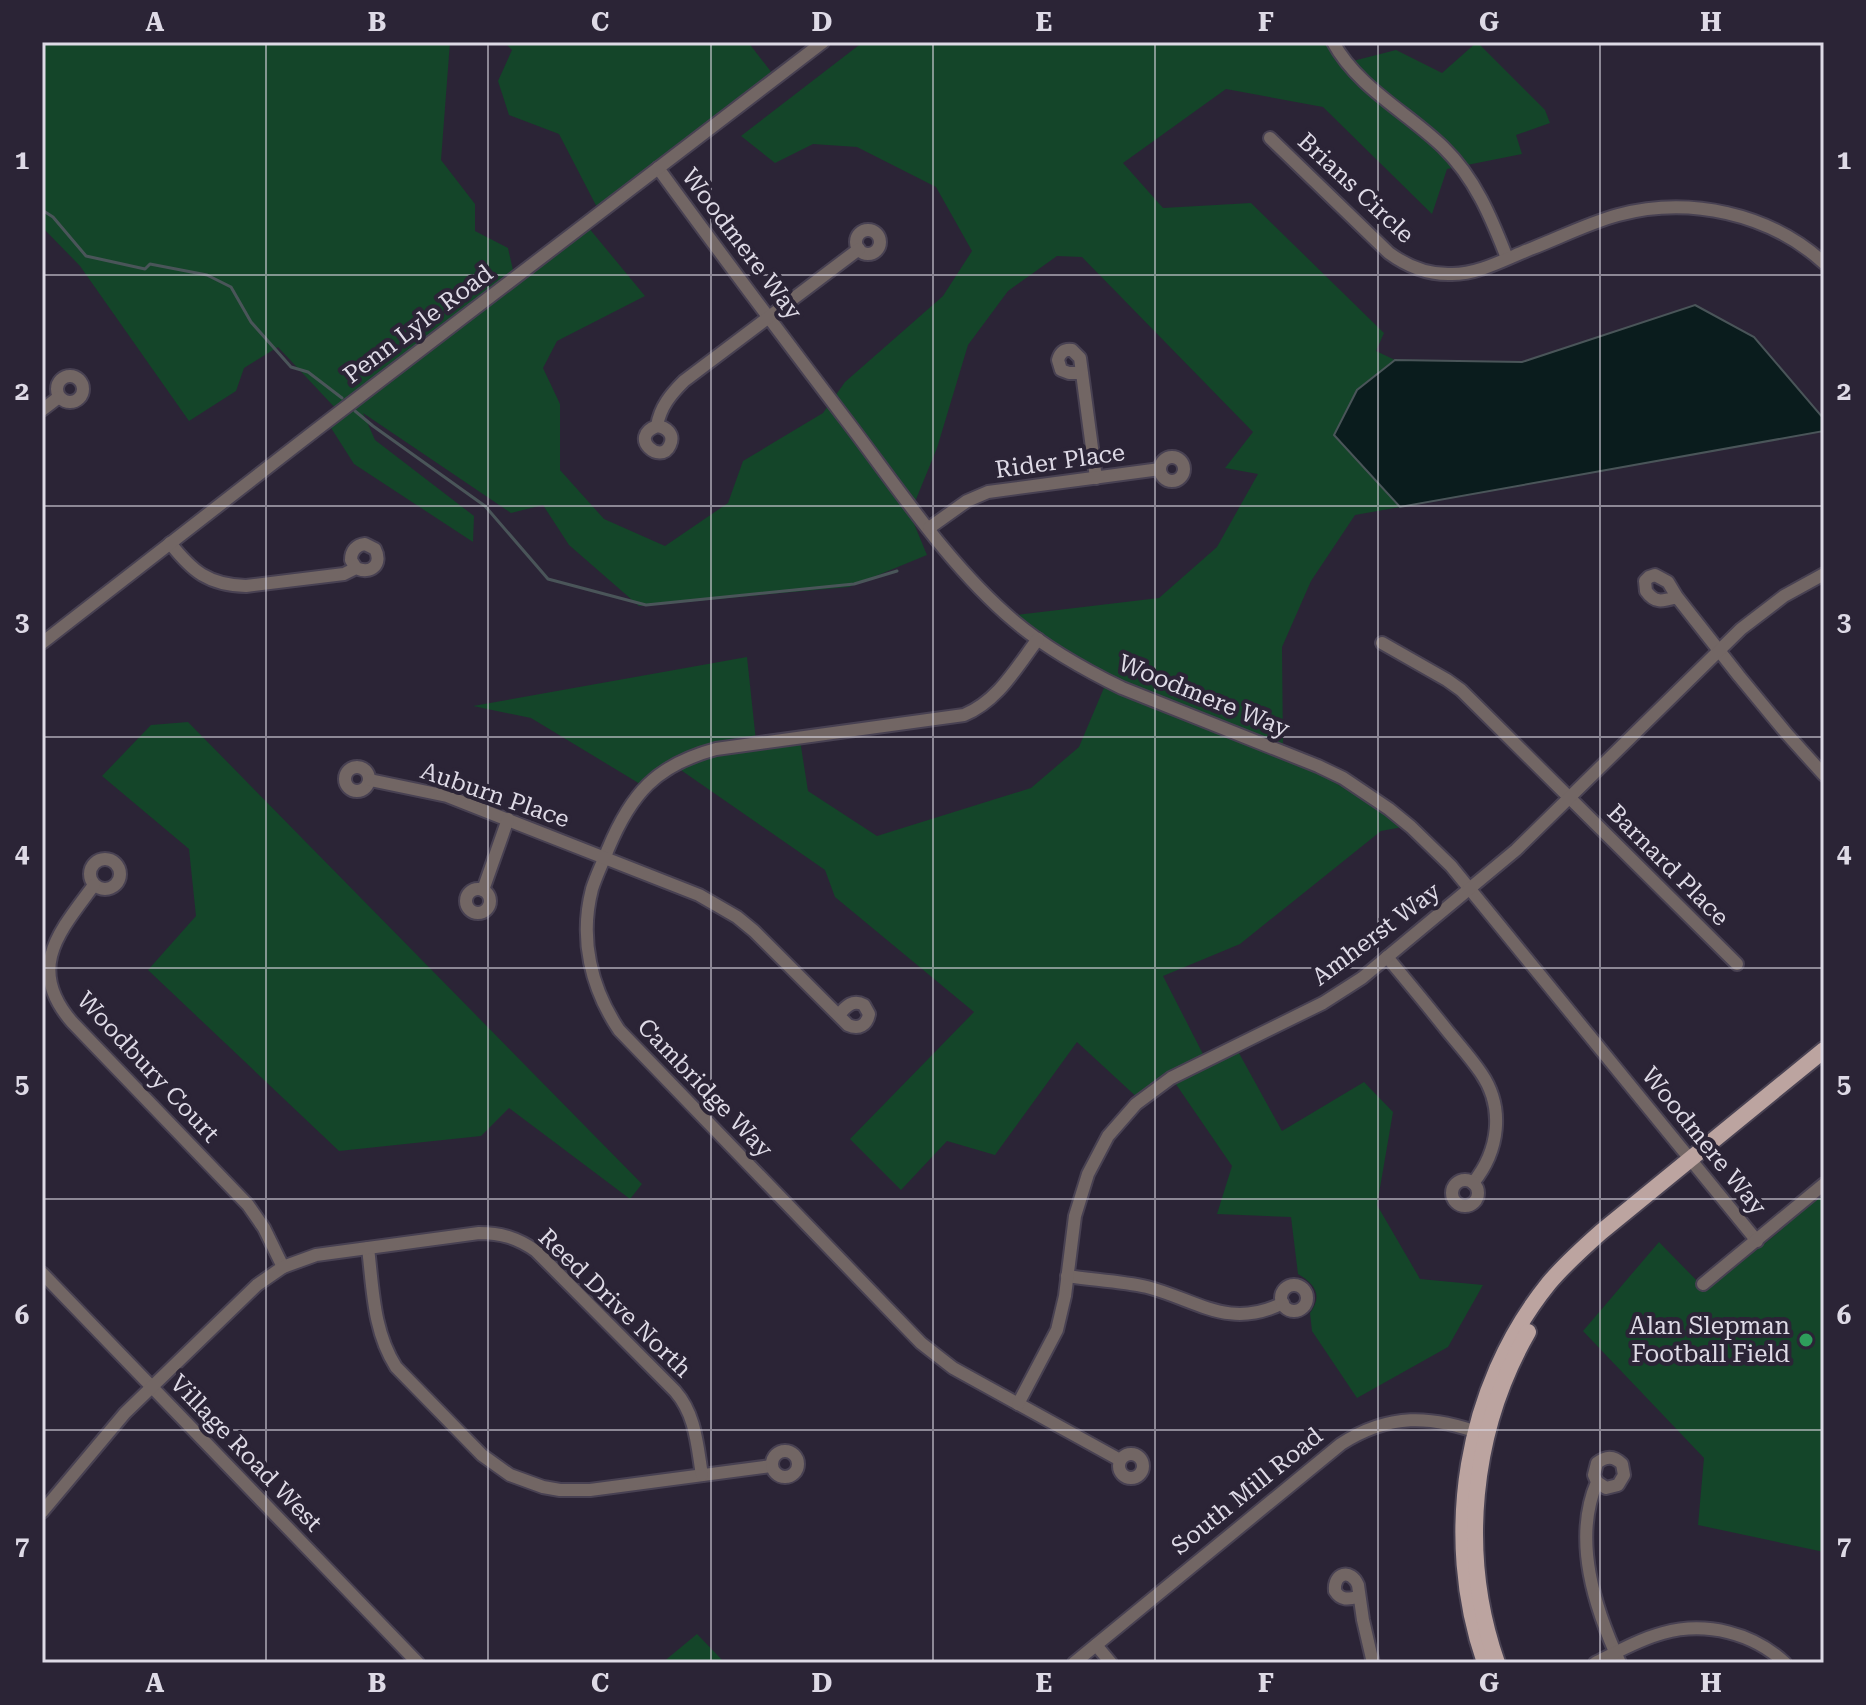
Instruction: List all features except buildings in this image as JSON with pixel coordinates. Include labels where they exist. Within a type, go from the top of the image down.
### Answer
[{"type":"main road","points":[[1485,1663],[1470,1607],[1464,1510],[1486,1394],[1502,1359],[1532,1306],[1570,1260],[1824,1050]]},
{"type":"main road","points":[[1480,1433],[1476,1544],[1480,1592],[1489,1640],[1497,1663]]},
{"type":"street","name":"Penn Lyle Road","points":[[42,643],[823,42]]},
{"type":"street","points":[[1333,42],[1362,80],[1456,160],[1480,194],[1507,258]]},
{"type":"street","name":"Brians Circle","points":[[1270,138],[1389,253],[1411,267],[1425,271],[1453,274],[1480,269],[1616,216],[1681,207],[1723,212],[1760,223],[1801,245],[1824,263]]},
{"type":"street","name":"Woodmere Way","points":[[658,168],[929,528],[998,607],[1066,659],[1122,688],[1343,778],[1411,827],[1451,866],[1757,1241]]},
{"type":"street","points":[[657,426],[659,414],[684,381],[859,249]]},
{"type":"street","points":[[1082,373],[1096,478]]},
{"type":"street","points":[[42,410],[59,397]]},
{"type":"street","name":"Rider Place","points":[[929,528],[967,501],[988,492],[1160,469]]},
{"type":"street","points":[[170,543],[195,571],[232,586],[344,574],[356,568]]},
{"type":"street","name":"Amherst Way","points":[[1018,1404],[1057,1330],[1063,1312],[1075,1216],[1088,1174],[1108,1136],[1136,1104],[1171,1078],[1334,997],[1362,978],[1516,850],[1759,613],[1824,574]]},
{"type":"street","points":[[1677,597],[1787,734],[1824,775]]},
{"type":"street","name":"Cambridge Way","points":[[1038,639],[995,696],[976,711],[716,749],[681,761],[654,778],[631,803],[619,822],[593,885],[587,942],[593,979],[619,1030],[921,1343],[953,1368],[1120,1460]]},
{"type":"street","name":"Barnard Place","points":[[1382,643],[1461,690],[1737,964]]},
{"type":"street","name":"Auburn Place","points":[[370,780],[447,796],[699,895],[737,917],[754,931],[839,1015]]},
{"type":"street","points":[[483,890],[508,819]]},
{"type":"street","name":"Woodbury Court","points":[[94,885],[60,930],[47,954],[48,991],[72,1022],[248,1205],[264,1228],[283,1267]]},
{"type":"street","points":[[1387,957],[1480,1071],[1492,1095],[1495,1136],[1487,1162],[1473,1183]]},
{"type":"street","points":[[1703,1284],[1824,1184]]},
{"type":"street","name":"Reed Drive North","points":[[42,1512],[113,1426],[257,1285],[283,1267],[316,1255],[492,1233],[528,1245],[683,1400],[693,1422],[702,1475]]},
{"type":"street","points":[[368,1248],[378,1325],[387,1353],[406,1379],[482,1455],[510,1475],[534,1485],[577,1491],[771,1466]]},
{"type":"street","name":"Village Road West","points":[[42,1273],[418,1663]]},
{"type":"street","points":[[1067,1276],[1142,1286],[1221,1313],[1249,1314],[1283,1303]]},
{"type":"street","name":"South Mill Road","points":[[1074,1663],[1341,1444],[1356,1435],[1371,1427],[1402,1420],[1434,1421],[1480,1433]]},
{"type":"street","points":[[1597,1482],[1587,1521],[1589,1567],[1600,1617],[1618,1658]]},
{"type":"street","points":[[1359,1597],[1373,1663]]},
{"type":"street","points":[[1595,1663],[1618,1658],[1663,1633],[1709,1628],[1756,1642],[1785,1663]]},
{"type":"street","points":[[1096,1645],[1111,1663]]},
{"type":"green space","points":[[42,42],[450,42],[441,160],[475,204],[475,231],[508,248],[515,279],[588,227],[645,296],[557,341],[543,368],[560,404],[560,470],[604,519],[665,546],[728,503],[743,461],[823,413],[845,382],[943,296],[972,251],[936,187],[857,147],[813,144],[775,163],[741,136],[863,42],[1334,42],[1345,63],[1396,50],[1442,73],[1477,42],[1545,110],[1550,123],[1516,135],[1522,154],[1447,169],[1432,214],[1323,107],[1226,89],[1123,163],[1163,208],[1251,203],[1384,333],[1376,351],[1395,360],[1357,390],[1334,435],[1400,507],[1355,515],[1311,581],[1282,647],[1283,752],[1408,826],[1381,831],[1240,944],[1163,976],[1205,1058],[1234,1044],[1282,1131],[1364,1082],[1393,1112],[1377,1205],[1420,1279],[1483,1285],[1448,1347],[1357,1398],[1312,1331],[1310,1313],[1316,1295],[1313,1286],[1298,1274],[1291,1217],[1217,1214],[1232,1166],[1171,1077],[1141,1101],[1077,1042],[995,1155],[947,1141],[901,1190],[850,1139],[974,1012],[835,897],[825,870],[675,766],[645,787],[531,718],[473,706],[747,657],[756,741],[800,740],[808,791],[877,836],[1031,788],[1079,747],[1106,683],[1008,616],[1159,598],[1217,547],[1258,474],[1225,468],[1253,432],[1082,257],[1057,256],[1008,291],[968,345],[937,448],[910,514],[927,555],[849,587],[639,606],[569,545],[543,505],[511,513],[363,413],[375,440],[474,516],[473,542],[354,464],[326,420],[337,410],[278,347],[244,368],[236,391],[189,421],[80,266],[42,227]]},
{"type":"green space","points":[[504,42],[748,42],[772,73],[602,217],[559,134],[509,115],[498,81],[512,50]]},
{"type":"green space","points":[[188,722],[642,1184],[630,1199],[509,1108],[481,1136],[339,1151],[148,970],[196,916],[189,849],[102,776],[151,725]]},
{"type":"green space","points":[[1824,1192],[1824,1552],[1698,1525],[1704,1458],[1583,1331],[1659,1242],[1706,1290]]},
{"type":"green space","points":[[697,1634],[725,1663],[662,1663]]},
{"type":"shaded area","points":[[1695,305],[1754,337],[1824,419],[1824,431],[1400,507],[1334,435],[1357,390],[1395,360],[1522,362]]},
{"type":"waterway","points":[[42,210],[53,217],[86,256],[145,269],[150,264],[207,275],[231,287],[251,322],[291,367],[308,372],[342,398]]},
{"type":"waterway","points":[[355,411],[485,506],[548,579],[646,605],[854,584],[897,571]]},
{"type":"place","name":"Alan Slepman Football Field","points":[[1806,1340]]}]
